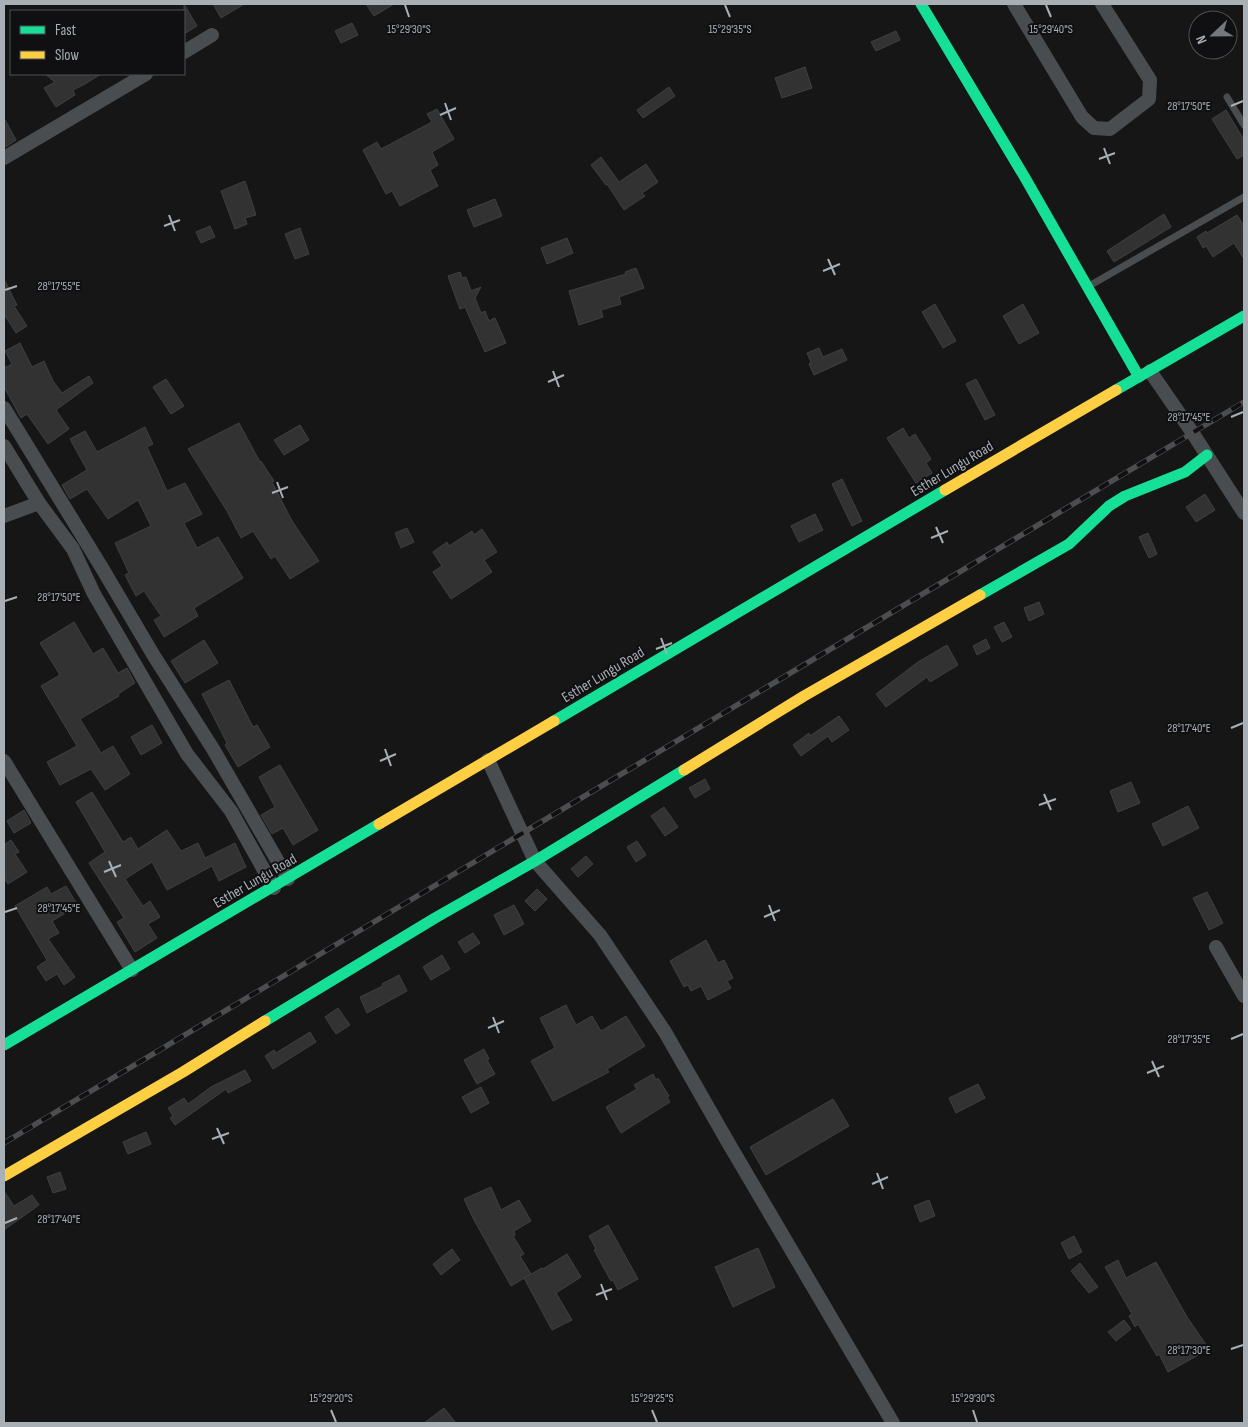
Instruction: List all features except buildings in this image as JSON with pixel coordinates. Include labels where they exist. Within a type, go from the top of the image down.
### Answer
[{"type":"street","points":[[921,4],[1024,176],[1087,288],[1144,374],[1207,455],[1244,513]]},
{"type":"street","points":[[1014,4],[1082,117],[1094,128],[1110,129],[1149,99],[1150,80],[1102,4]]},
{"type":"street","points":[[185,51],[212,35]]},
{"type":"street","points":[[4,158],[144,75]]},
{"type":"street","name":"Esther Lungu Road","points":[[4,1045],[1244,316]]},
{"type":"street","points":[[4,408],[144,640],[213,750],[288,879]]},
{"type":"street","points":[[4,446],[39,503],[73,549],[94,594],[187,754],[231,811],[274,888]]},
{"type":"street","points":[[4,1176],[184,1072],[435,918],[536,861],[804,696],[1069,544],[1109,506],[1117,501],[1137,490],[1185,472],[1207,455]]},
{"type":"street","points":[[4,516],[39,503]]},
{"type":"street","points":[[488,760],[536,861],[600,935],[665,1032],[893,1423]]},
{"type":"street","points":[[4,761],[132,970]]},
{"type":"street","points":[[1216,947],[1244,996]]},
{"type":"lane","points":[[1227,97],[1244,125]]},
{"type":"lane","points":[[1087,288],[1244,197]]},
{"type":"railway","points":[[4,1143],[1244,402]]},
{"type":"traffic: fast","points":[[921,4],[1024,176],[1139,377]]},
{"type":"traffic: fast","points":[[1116,390],[1244,316]]},
{"type":"traffic: fast","points":[[980,595],[1069,544],[1109,506],[1125,496],[1185,472],[1207,455]]},
{"type":"traffic: fast","points":[[554,721],[945,490]]},
{"type":"traffic: fast","points":[[265,1021],[684,770]]},
{"type":"traffic: fast","points":[[4,1045],[379,824]]},
{"type":"traffic: slow","points":[[945,490],[1116,390]]},
{"type":"traffic: slow","points":[[684,770],[804,696],[980,595]]},
{"type":"traffic: slow","points":[[379,824],[554,721]]},
{"type":"traffic: slow","points":[[4,1176],[183,1072],[265,1021]]}]
